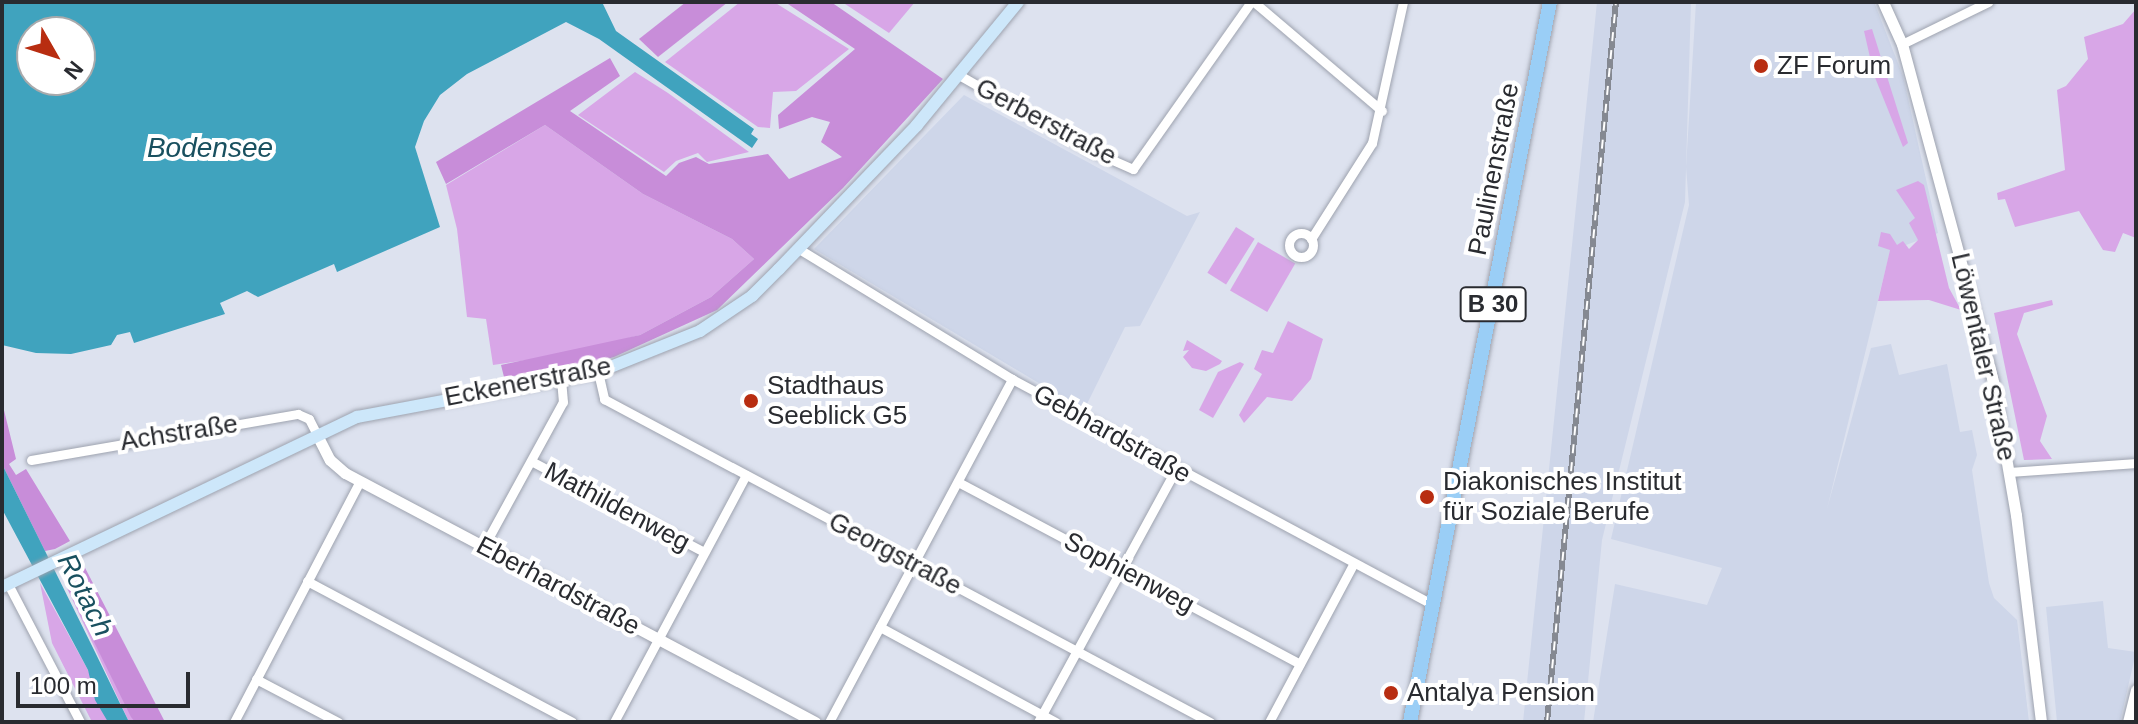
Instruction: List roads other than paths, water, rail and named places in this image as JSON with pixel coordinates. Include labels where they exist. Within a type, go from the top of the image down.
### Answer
[{"type":"main road","name":"Eckenerstraße","points":[[10,583],[316,433],[395,407],[561,381],[598,372],[678,344],[752,296],[799,249],[959,75],[1018,2]]},
{"type":"main road","name":"Paulinenstraße","points":[[1410,722],[1550,2]]},
{"type":"street","name":"Gerberstraße","points":[[959,75],[1092,151],[1133,169],[1252,2]]},
{"type":"street","points":[[1252,2],[1382,111]]},
{"type":"street","points":[[1311,239],[1372,143],[1382,111],[1403,2]]},
{"type":"street","name":"Löwentaler Straße","points":[[1883,2],[1902,44],[1974,301],[2010,472],[2041,722]]},
{"type":"street","points":[[1902,44],[1988,2]]},
{"type":"street","name":"Gebhardstraße","points":[[799,249],[1012,379],[1433,605]]},
{"type":"street","name":"Georgstraße","points":[[598,372],[604,399],[1210,722]]},
{"type":"street","points":[[829,722],[1012,379]]},
{"type":"street","points":[[484,546],[563,402],[561,381]]},
{"type":"street","name":"Achstraße","points":[[31,460],[298,414],[307,416],[316,433]]},
{"type":"street","name":"Eberhardstraße","points":[[316,433],[330,460],[360,481],[815,722]]},
{"type":"street","name":"Mathildenweg","points":[[531,461],[704,552]]},
{"type":"street","points":[[2010,472],[2136,463]]},
{"type":"street","points":[[1040,718],[1176,469]]},
{"type":"street","points":[[614,722],[746,475]]},
{"type":"street","points":[[234,722],[360,481]]},
{"type":"street","name":"Sophienweg","points":[[958,482],[1300,664]]},
{"type":"street","points":[[1269,722],[1354,563]]},
{"type":"street","points":[[307,581],[572,722]]},
{"type":"street","points":[[10,583],[80,722]]},
{"type":"street","points":[[880,627],[1040,718],[1056,722]]},
{"type":"street","points":[[256,679],[338,722]]},
{"type":"street","points":[[2128,722],[2136,690]]},
{"type":"water","name":"Bodensee","points":[[2,2],[602,2],[616,31],[754,129],[751,134],[758,139],[752,148],[599,39],[566,22],[467,74],[440,95],[424,121],[415,147],[440,227],[337,272],[334,264],[258,297],[247,291],[220,303],[225,314],[134,343],[130,332],[117,335],[111,345],[71,354],[36,353],[2,345]]},
{"type":"water","points":[[2,464],[129,722],[108,722],[95,700],[88,670],[2,509]]},
{"type":"railway","points":[[1547,722],[1616,2]]},
{"type":"place","name":"ZF Forum","points":[[1761,66]]},
{"type":"place","name":"Stadthaus Seeblick G5","points":[[751,401]]},
{"type":"place","name":"Diakonisches Institut für Soziale Berufe","points":[[1427,497]]},
{"type":"place","name":"Antalya Pension","points":[[1391,693]]},
{"type":"water label","name":"Rotach","points":[[85,595]]}]
